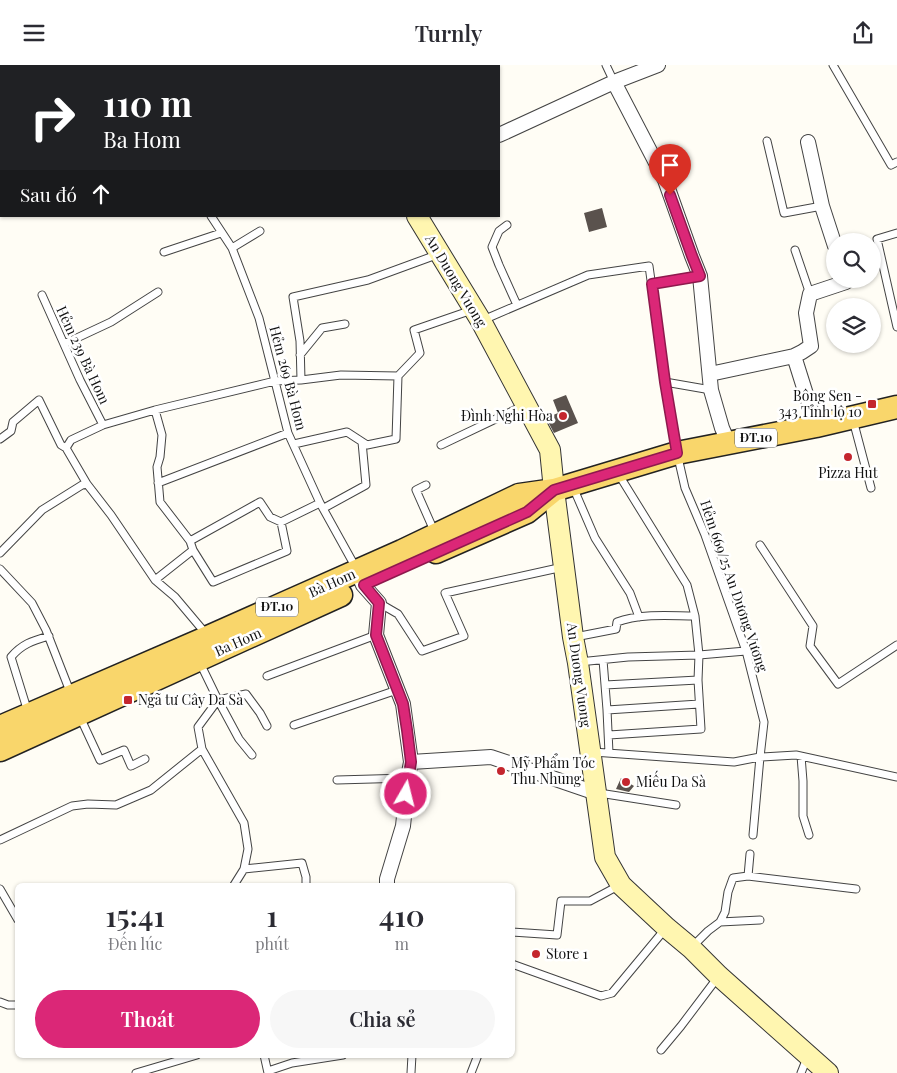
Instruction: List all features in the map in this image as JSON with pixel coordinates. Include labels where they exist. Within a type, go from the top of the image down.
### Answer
[{"type":"main road","name":"An Duong Vuong","points":[[417,217],[477,315],[526,405],[550,450],[563,487],[564,567],[573,637],[599,753],[596,793],[605,857],[621,885],[691,948],[805,1064],[828,1073]]},
{"type":"main road","name":"ĐT.10","points":[[563,487],[677,453],[816,426],[897,407]]},
{"type":"main road","name":"Bà Hom","points":[[0,727],[29,715],[75,705],[208,637],[360,578],[436,536],[519,495],[563,487]]},
{"type":"main road","name":"Ba Hom","points":[[0,750],[75,705],[198,660],[360,578],[527,512],[563,487]]},
{"type":"street","points":[[500,135],[614,82],[658,65]]},
{"type":"street","points":[[614,82],[665,180],[700,276],[711,390],[722,428],[729,444]]},
{"type":"street","points":[[808,142],[822,206],[831,233]]},
{"type":"street","points":[[710,374],[794,356],[811,346],[806,313],[810,294],[828,288]]},
{"type":"street","points":[[794,356],[816,426]]},
{"type":"street","points":[[360,578],[379,603],[376,635],[403,704],[411,762],[403,826],[386,883]]},
{"type":"street","points":[[411,762],[491,757],[596,793]]},
{"type":"lane","points":[[606,65],[614,82]]},
{"type":"lane","points":[[833,65],[892,165],[897,162]]},
{"type":"lane","points":[[767,141],[784,213],[822,206]]},
{"type":"lane","name":"Hẻm 269 Bà Hom","points":[[212,217],[232,248],[259,318],[288,433],[322,505],[360,578]]},
{"type":"lane","points":[[294,444],[347,432],[367,445],[396,439],[398,376],[420,353],[414,330],[516,305],[492,247],[500,231],[507,225]]},
{"type":"lane","points":[[232,248],[260,231]]},
{"type":"lane","points":[[164,252],[221,233]]},
{"type":"lane","points":[[897,233],[877,239],[897,327]]},
{"type":"lane","points":[[795,250],[810,294]]},
{"type":"lane","points":[[301,379],[300,341],[293,297],[368,280],[439,254]]},
{"type":"lane","name":"Hẻm 669/25 An Dương Vương","points":[[516,305],[588,275],[649,266],[677,453],[686,488],[706,535],[746,651],[764,722],[753,835]]},
{"type":"lane","points":[[652,284],[700,276]]},
{"type":"lane","points":[[64,344],[111,322],[158,292]]},
{"type":"lane","name":"Hẻm 239 Bà Hom","points":[[42,295],[80,380],[103,425]]},
{"type":"lane","points":[[300,355],[322,329],[345,324]]},
{"type":"lane","points":[[66,448],[70,440],[103,425],[155,410],[276,381],[341,375],[398,376]]},
{"type":"lane","points":[[665,382],[711,390]]},
{"type":"lane","points":[[0,439],[11,431],[13,422],[39,400],[61,445],[66,448],[87,484],[111,515],[155,580],[176,597],[208,637]]},
{"type":"lane","points":[[441,445],[526,405]]},
{"type":"lane","points":[[155,410],[162,435],[157,467],[160,502],[190,541],[193,550],[213,582],[287,551],[281,522]]},
{"type":"lane","points":[[852,417],[871,488]]},
{"type":"lane","points":[[158,483],[288,433]]},
{"type":"lane","points":[[190,541],[260,502],[270,517],[281,522],[366,485],[362,442]]},
{"type":"lane","points":[[608,735],[701,729],[698,680],[699,655],[695,616],[687,585],[616,470]]},
{"type":"lane","points":[[0,553],[42,510],[82,485],[87,484]]},
{"type":"lane","points":[[426,485],[416,490],[436,536]]},
{"type":"lane","points":[[563,487],[630,593],[638,617]]},
{"type":"lane","points":[[760,545],[813,626],[810,646],[838,684],[897,645]]},
{"type":"lane","points":[[155,580],[193,550]]},
{"type":"lane","points":[[379,603],[398,614],[422,651],[464,636],[445,593],[564,567]]},
{"type":"lane","points":[[0,569],[32,603],[48,636],[75,705],[100,760],[124,750],[131,766],[145,759]]},
{"type":"lane","points":[[573,637],[616,629],[617,622],[626,619],[695,616]]},
{"type":"lane","points":[[267,676],[376,635]]},
{"type":"lane","points":[[29,715],[10,657],[27,643],[48,636]]},
{"type":"lane","points":[[578,663],[628,657],[699,655],[746,651]]},
{"type":"lane","points":[[603,659],[608,710],[608,735],[599,753],[734,761],[796,755],[897,777]]},
{"type":"lane","points":[[198,660],[239,739],[252,755]]},
{"type":"lane","points":[[605,685],[698,680]]},
{"type":"lane","points":[[294,725],[398,691]]},
{"type":"lane","points":[[235,883],[244,869],[248,849],[244,823],[202,749],[198,727],[218,700],[246,694],[267,726]]},
{"type":"lane","points":[[608,710],[699,703]]},
{"type":"lane","points":[[0,840],[72,806],[88,804],[116,805],[150,790],[202,749]]},
{"type":"lane","points":[[801,756],[803,816],[809,835]]},
{"type":"lane","points":[[338,780],[408,778]]},
{"type":"lane","points":[[596,793],[676,805]]},
{"type":"lane","points":[[748,876],[750,854]]},
{"type":"lane","points":[[244,869],[302,863],[306,883]]},
{"type":"lane","points":[[691,948],[720,922],[725,912],[728,892],[733,878],[748,876],[856,889]]},
{"type":"lane","points":[[515,932],[557,935],[561,901],[590,901],[621,885]]},
{"type":"lane","points":[[0,889],[15,915]]},
{"type":"lane","points":[[720,922],[760,920]]},
{"type":"lane","points":[[515,965],[601,996],[612,993],[667,928]]},
{"type":"lane","points":[[661,1050],[719,976]]},
{"type":"lane","points":[[0,1002],[15,1005]]},
{"type":"lane","points":[[136,1073],[187,1058]]},
{"type":"lane","points":[[265,1058],[268,1072],[292,1063],[324,1058]]},
{"type":"lane","points":[[411,1073],[412,1058]]},
{"type":"lane","points":[[471,1073],[477,1058]]},
{"type":"building","points":[[602,208],[607,227],[589,232],[584,213]]},
{"type":"building","name":"Đình Nghi Hòa","points":[[566,395],[578,423],[554,433],[546,418],[558,413],[553,400]]},
{"type":"building","points":[[621,778],[634,786],[629,792],[616,789]]},
{"type":"place","name":"Bông Sen - 343 Tỉnh lộ 10","points":[[872,404]]},
{"type":"place","name":"Đình Nghi Hòa","points":[[563,416]]},
{"type":"place","name":"Pizza Hut","points":[[848,457]]},
{"type":"place","name":"Ngã tư Cây Da Sà","points":[[128,700]]},
{"type":"place","name":"Mỹ Phẩm Tóc Thu Nhung","points":[[501,771]]},
{"type":"place","name":"Miếu Da Sà","points":[[626,782]]},
{"type":"place","name":"Store 1","points":[[536,954]]},
{"type":"route","points":[[406,794],[411,762],[403,704],[376,635],[379,603],[364,585],[527,512],[554,490],[677,453],[652,284],[700,276],[670,195]]}]
